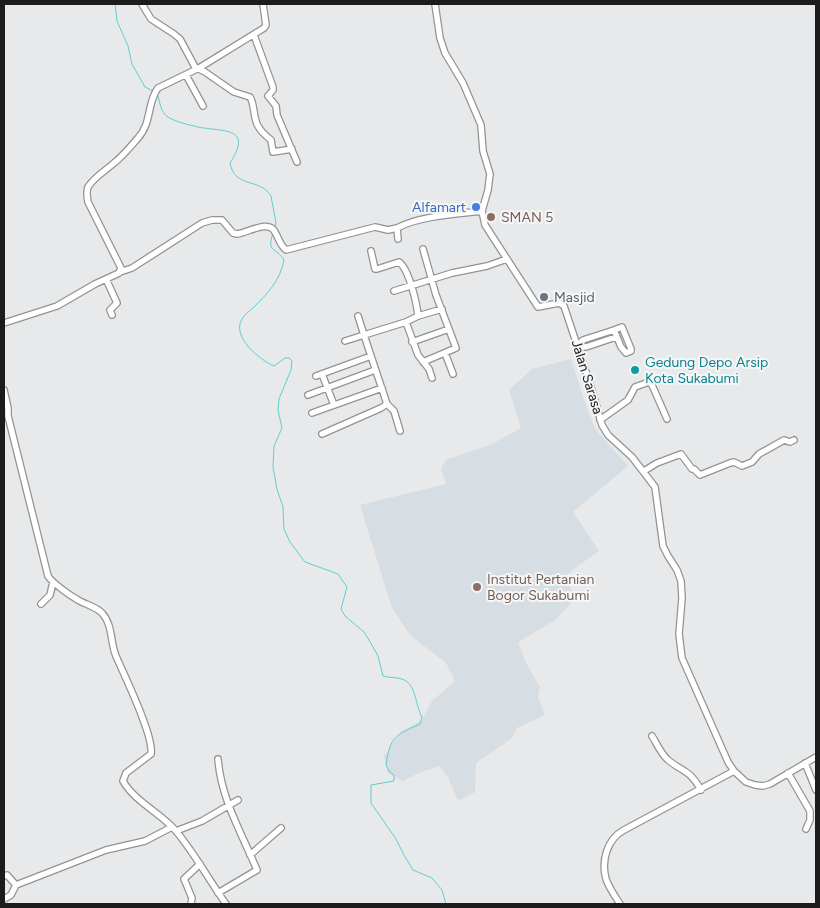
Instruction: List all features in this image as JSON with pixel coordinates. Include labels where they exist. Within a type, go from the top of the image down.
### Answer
[{"type":"street","points":[[142,4],[154,21],[180,39],[193,65],[234,92],[250,97],[253,101],[257,125],[265,137],[271,140],[273,152],[292,149]]},
{"type":"street","points":[[120,272],[121,268],[91,209],[87,190],[100,174],[114,163],[140,136],[148,123],[156,91],[199,68],[265,27],[263,4]]},
{"type":"street","points":[[4,322],[57,306],[106,279],[132,268],[202,223],[212,220],[222,220],[233,233],[237,234],[264,226],[270,227],[275,231],[280,243],[286,250],[375,226],[388,230],[439,216],[482,211],[490,174],[483,151],[481,126],[463,83],[445,54],[440,38],[435,4]]},
{"type":"street","points":[[254,35],[273,87],[268,96],[276,106],[277,115],[296,162]]},
{"type":"street","points":[[186,75],[203,106]]},
{"type":"street","name":"Jalan Sarasa","points":[[482,211],[483,220],[488,231],[538,307],[563,304],[600,420],[608,435],[627,452],[656,487],[665,551],[682,582],[679,634],[682,658],[723,752],[734,771]]},
{"type":"street","points":[[397,228],[398,239]]},
{"type":"street","points":[[422,248],[456,348],[423,362]]},
{"type":"street","points":[[371,251],[375,268],[377,269],[402,263],[411,285],[418,316]]},
{"type":"street","points":[[394,291],[452,272],[508,260]]},
{"type":"street","points":[[106,279],[118,303],[110,310],[112,315]]},
{"type":"street","points":[[346,342],[442,309]]},
{"type":"street","points":[[358,316],[387,404],[394,412],[400,431]]},
{"type":"street","points":[[406,322],[418,355],[429,369],[432,378]]},
{"type":"street","points":[[412,342],[449,329]]},
{"type":"street","points":[[577,346],[586,346],[615,333]]},
{"type":"street","points":[[445,353],[453,374]]},
{"type":"street","points":[[334,405],[328,389],[319,375],[371,356]]},
{"type":"street","points":[[308,396],[376,370]]},
{"type":"street","points":[[600,420],[628,400],[635,387],[649,382],[667,419]]},
{"type":"street","points":[[312,413],[382,388]]},
{"type":"street","points":[[4,390],[8,416],[48,576],[53,582],[78,600],[97,608],[106,618],[116,656],[132,691],[152,748],[151,754],[126,773],[124,781],[142,801],[174,829],[226,904]]},
{"type":"street","points":[[322,434],[387,404]]},
{"type":"street","points":[[644,471],[657,463],[681,454],[692,469],[694,468],[700,475],[734,462],[742,466],[752,462],[759,454],[784,440],[790,442],[794,440]]},
{"type":"street","points":[[41,604],[50,594],[53,582]]},
{"type":"street","points":[[652,736],[667,759],[690,773],[701,790]]},
{"type":"street","points":[[620,904],[609,886],[605,873],[606,854],[611,841],[620,832],[734,771],[750,784],[760,786],[770,784],[815,758]]},
{"type":"street","points":[[218,759],[221,783],[228,806],[257,869],[256,872],[218,893]]},
{"type":"street","points":[[805,763],[816,790]]},
{"type":"street","points":[[788,772],[810,811],[810,820],[806,830]]},
{"type":"street","points":[[4,899],[11,895],[16,885],[106,850],[145,841],[174,829],[202,821],[238,800]]},
{"type":"street","points":[[250,855],[282,828]]},
{"type":"street","points":[[191,904],[192,898],[184,879],[200,864]]},
{"type":"street","points":[[4,876],[6,875],[16,885]]},
{"type":"shaded area","name":"Institut Pertanian Bogor Sukabumi","points":[[571,359],[595,429],[628,466],[573,512],[599,551],[564,576],[576,598],[555,620],[518,642],[526,663],[540,687],[538,697],[545,715],[517,728],[512,738],[476,763],[475,792],[458,801],[448,777],[439,766],[403,781],[388,773],[384,756],[401,732],[422,720],[432,701],[455,681],[446,663],[411,636],[392,608],[360,505],[446,484],[441,469],[446,460],[492,444],[521,428],[509,390],[532,369]]},
{"type":"waterway","points":[[115,4],[117,21],[128,46],[132,64],[145,87],[153,91]]},
{"type":"waterway","points":[[157,93],[163,112],[171,119],[198,127],[225,131],[237,137],[236,151],[230,163],[233,171],[242,180],[260,186],[271,196],[276,223],[274,229]]},
{"type":"waterway","points":[[273,233],[271,247],[284,260],[280,274],[268,292],[244,316],[240,326],[240,333],[249,347],[268,363],[274,366],[285,358],[289,358],[292,361],[291,370],[279,399],[278,410],[282,428],[274,446],[273,467],[283,507],[284,529],[290,542],[305,562],[338,574],[347,587],[341,609],[345,616],[364,632],[378,656],[383,676],[402,679],[413,690],[422,717],[420,724],[400,734],[392,742],[386,765],[394,775],[394,781],[371,785],[371,803],[396,839],[413,870],[432,878],[442,890],[446,904]]},
{"type":"place","name":"Alfamart","points":[[476,207]]},
{"type":"place","name":"SMAN 5","points":[[491,217]]},
{"type":"place","name":"Masjid","points":[[544,297]]},
{"type":"place","name":"Gedung Depo Arsip Kota Sukabumi","points":[[635,370]]},
{"type":"place","name":"Institut Pertanian Bogor Sukabumi","points":[[477,587]]}]
